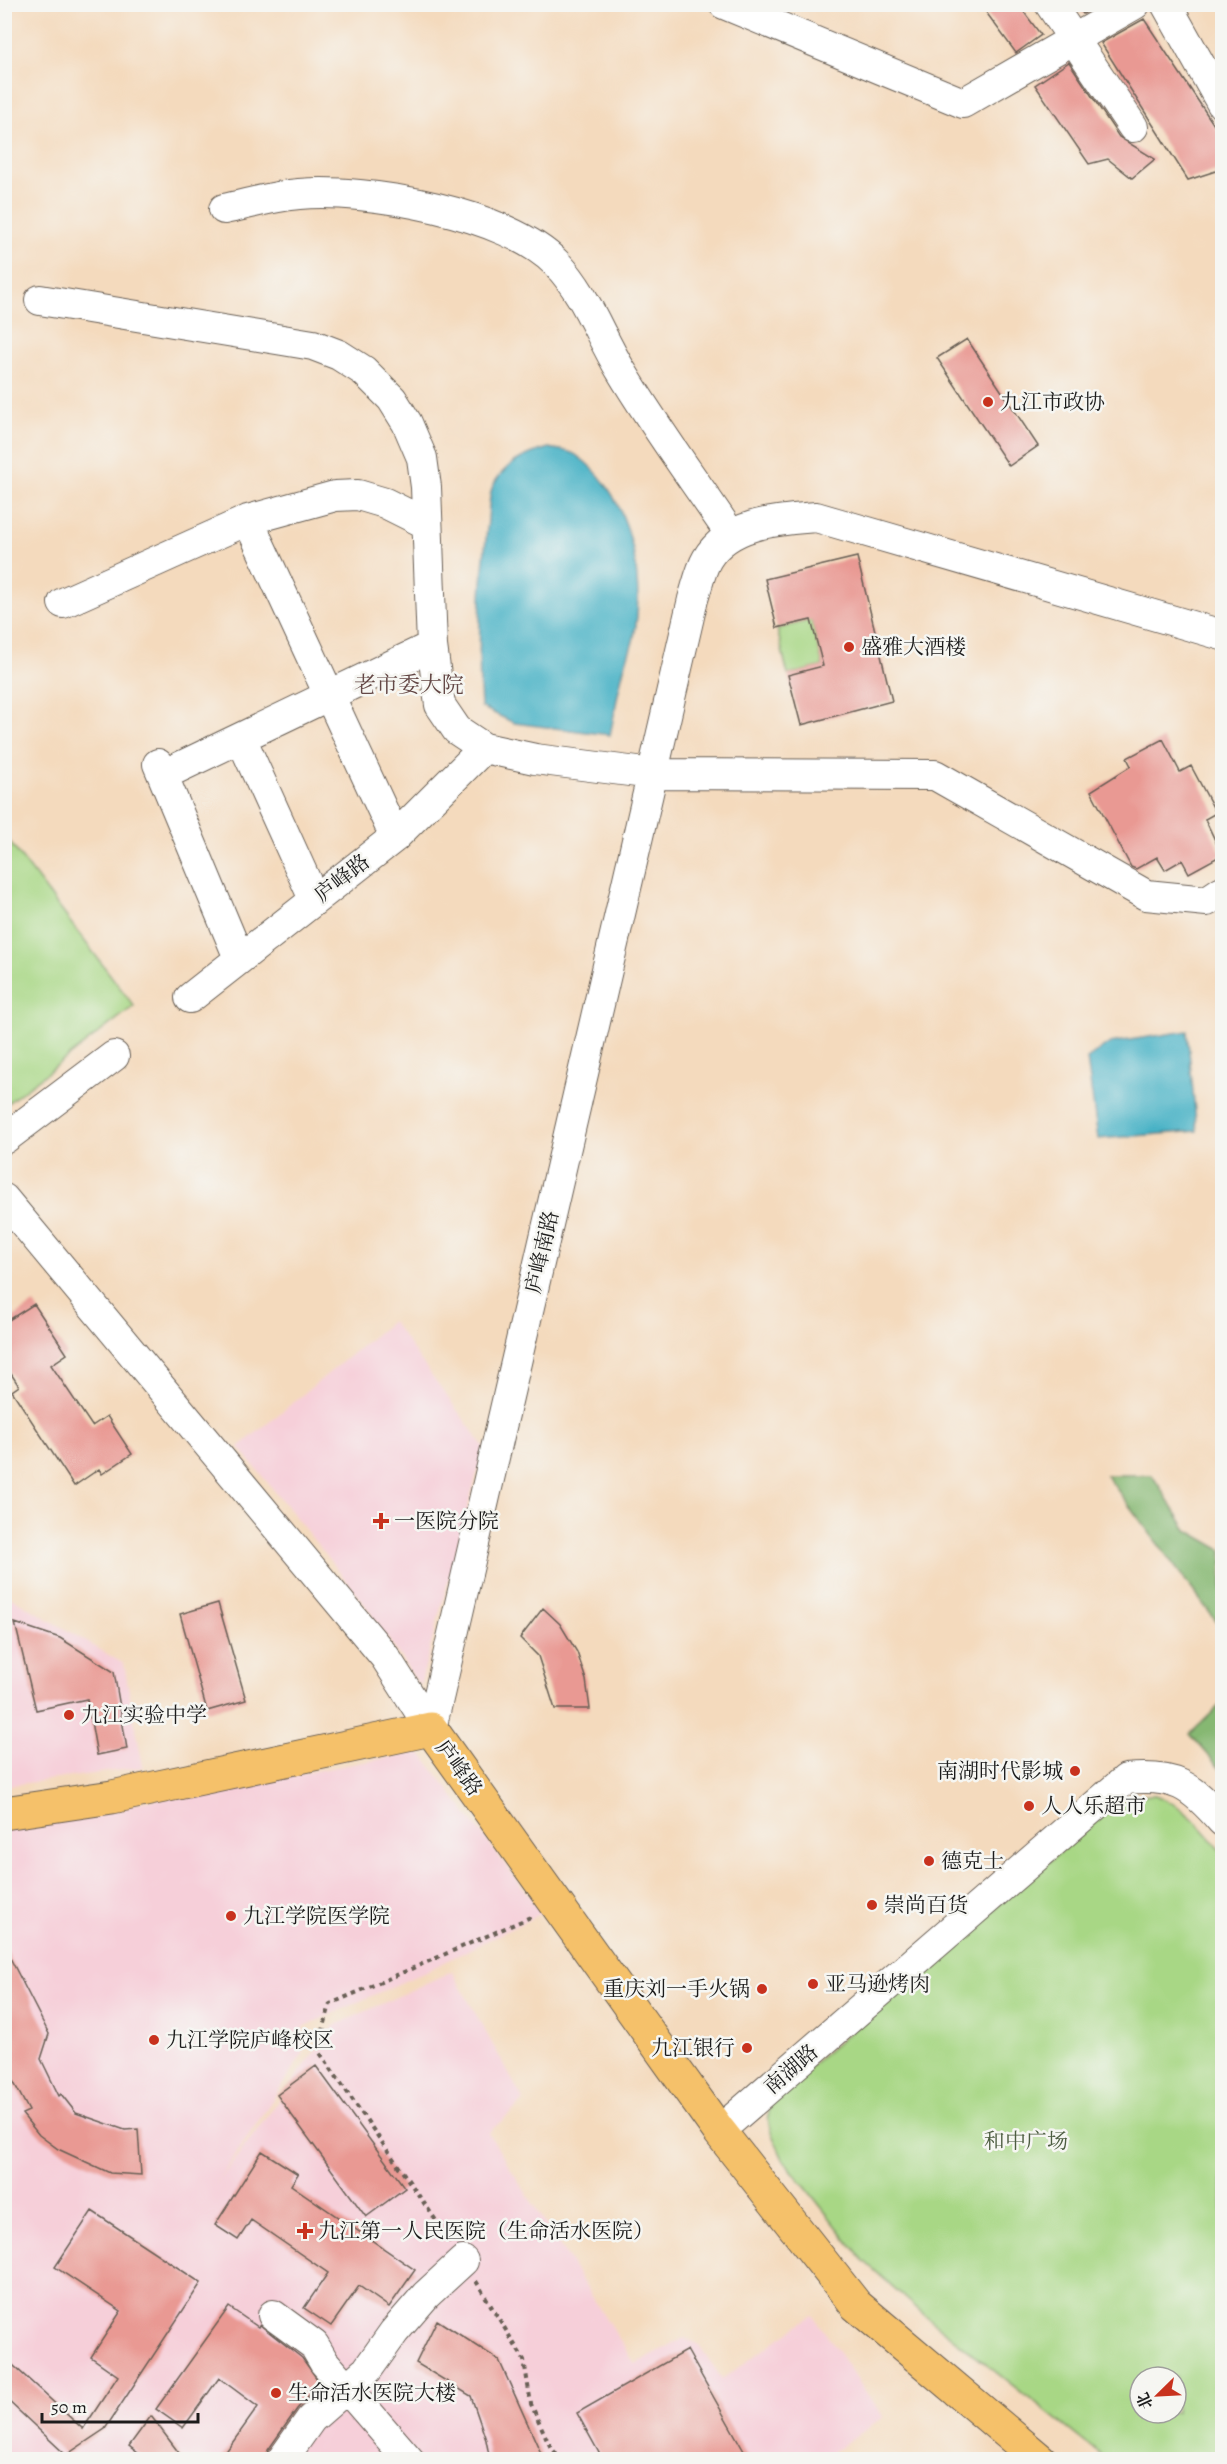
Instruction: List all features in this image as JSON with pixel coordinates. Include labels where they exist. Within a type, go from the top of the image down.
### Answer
[{"type":"main road","name":"庐峰路","points":[[4,1813],[112,1797],[431,1729],[719,2131]]},
{"type":"main road","points":[[719,2131],[856,2306],[1040,2460]]},
{"type":"street","points":[[724,4],[963,103],[1136,4]]},
{"type":"street","points":[[1050,4],[1133,127]]},
{"type":"street","points":[[1166,4],[1222,104]]},
{"type":"street","points":[[224,209],[300,194],[382,195],[479,220],[522,239],[556,263],[578,291],[620,369],[730,535],[769,520],[816,516],[1222,635]]},
{"type":"street","points":[[40,300],[313,345],[339,355],[364,371],[392,399],[407,423],[422,458],[432,646],[440,705],[457,730],[484,748],[535,759],[653,774],[935,775],[1146,895],[1207,901],[1222,891]]},
{"type":"street","points":[[63,603],[248,520],[335,496],[358,495],[385,503],[427,524]]},
{"type":"street","points":[[248,520],[327,696],[395,837]]},
{"type":"street","name":"庐峰南路","points":[[431,1729],[693,599],[707,558],[730,535]]},
{"type":"street","points":[[239,958],[160,769],[241,738],[432,646]]},
{"type":"street","points":[[241,738],[314,899]]},
{"type":"street","name":"庐峰路","points":[[190,998],[395,837],[484,748]]},
{"type":"street","points":[[4,1139],[114,1056]]},
{"type":"street","points":[[4,1199],[386,1658],[431,1729]]},
{"type":"street","name":"南湖路","points":[[719,2131],[1126,1779],[1150,1776],[1170,1779],[1188,1787],[1222,1821]]},
{"type":"street","points":[[282,2460],[311,2420],[367,2370],[394,2332],[426,2295],[463,2261]]},
{"type":"street","points":[[273,2315],[314,2345],[324,2362],[409,2460]]},
{"type":"path","points":[[558,1905],[330,2004],[318,2050],[463,2261],[524,2360],[531,2404],[550,2446],[561,2460]]},
{"type":"shaded area","name":"一医院分院","points":[[392,1321],[484,1447],[420,1686],[358,1595],[239,1447]]},
{"type":"shaded area","name":"九江实验中学","points":[[4,1593],[124,1664],[143,1767],[5,1786]]},
{"type":"shaded area","points":[[420,1752],[542,1913],[431,1969],[303,2027],[303,2054],[215,2186],[334,2026],[452,1971],[524,2101],[488,2133],[635,2364],[684,2338],[699,2345],[722,2379],[813,2315],[883,2417],[821,2460],[5,2460],[5,1827]]},
{"type":"green space","points":[[811,620],[823,666],[788,675],[777,629]]},
{"type":"green space","points":[[5,836],[134,1006],[5,1105]]},
{"type":"green space","points":[[1106,1475],[1152,1475],[1187,1530],[1222,1550],[1222,1629]]},
{"type":"green space","points":[[1222,1703],[1222,1771],[1190,1734]]},
{"type":"green space","name":"和中广场","points":[[1155,1795],[1184,1811],[1222,1852],[1222,2459],[1106,2459],[930,2320],[864,2261],[783,2159],[770,2130],[768,2116],[772,2099],[1107,1812],[1131,1796]]},
{"type":"water","points":[[549,448],[573,453],[594,471],[610,490],[630,537],[638,588],[637,613],[634,637],[622,676],[610,735],[514,723],[481,707],[480,618],[492,488],[502,472],[516,461]]},
{"type":"water","points":[[1187,1031],[1197,1131],[1098,1139],[1087,1059],[1110,1043]]},
{"type":"building","points":[[980,4],[1018,4],[1041,35],[1016,53]]},
{"type":"building","points":[[1076,4],[1100,4],[1083,14]]},
{"type":"building","points":[[1144,19],[1222,137],[1222,169],[1188,180],[1101,43]]},
{"type":"building","points":[[1069,62],[1119,137],[1155,159],[1132,178],[1108,159],[1089,164],[1035,85]]},
{"type":"building","name":"九江市政协","points":[[967,339],[1038,446],[1009,466],[937,358]]},
{"type":"building","name":"盛雅大酒楼","points":[[857,557],[892,701],[801,725],[788,675],[823,666],[811,620],[777,628],[765,579]]},
{"type":"building","points":[[1163,739],[1180,772],[1191,766],[1216,813],[1205,819],[1222,855],[1189,873],[1182,860],[1165,870],[1157,857],[1136,869],[1131,867],[1091,791],[1131,766],[1127,758]]},
{"type":"building","points":[[34,1304],[67,1354],[51,1365],[92,1426],[107,1416],[132,1454],[102,1474],[99,1469],[74,1486],[12,1391],[19,1386],[4,1363],[4,1323]]},
{"type":"building","points":[[218,1603],[246,1700],[207,1711],[180,1614]]},
{"type":"building","points":[[543,1608],[560,1624],[577,1652],[586,1680],[590,1709],[555,1709],[538,1656],[520,1638]]},
{"type":"building","points":[[15,1623],[60,1638],[114,1672],[127,1749],[97,1755],[87,1699],[36,1710]]},
{"type":"building","points":[[4,1946],[49,2034],[41,2059],[59,2096],[61,2094],[76,2113],[125,2130],[138,2129],[141,2175],[110,2173],[58,2149],[39,2135],[22,2114],[29,2111],[4,2064]]},
{"type":"building","points":[[316,2066],[405,2188],[366,2217],[277,2095]]},
{"type":"building","points":[[262,2151],[298,2174],[291,2185],[415,2270],[389,2307],[359,2286],[331,2326],[304,2308],[328,2273],[251,2220],[238,2240],[215,2225]]},
{"type":"building","points":[[92,2211],[201,2283],[105,2429],[66,2455],[4,2397],[4,2357],[83,2429],[118,2376],[91,2357],[121,2311],[55,2267]]},
{"type":"building","name":"生命活水医院大楼","points":[[229,2307],[258,2327],[260,2325],[302,2358],[320,2383],[297,2409],[268,2450],[265,2460],[220,2460],[258,2407],[219,2378],[183,2428],[156,2409]]},
{"type":"building","points":[[437,2320],[499,2360],[544,2460],[490,2460],[486,2440],[471,2396],[416,2363]]},
{"type":"building","points":[[687,2350],[749,2460],[603,2460],[577,2413]]},
{"type":"building","points":[[151,2416],[184,2460],[147,2460],[129,2446]]},
{"type":"place","name":"九江市政协","points":[[988,402]]},
{"type":"place","name":"盛雅大酒楼","points":[[849,647]]},
{"type":"place","name":"一医院分院","points":[[381,1521]]},
{"type":"place","name":"九江实验中学","points":[[69,1715]]},
{"type":"place","name":"南湖时代影城","points":[[1075,1771]]},
{"type":"place","name":"人人乐超市","points":[[1029,1806]]},
{"type":"place","name":"德克士","points":[[929,1861]]},
{"type":"place","name":"崇尚百货","points":[[872,1905]]},
{"type":"place","name":"九江学院医学院","points":[[231,1916]]},
{"type":"place","name":"亚马逊烤肉","points":[[813,1984]]},
{"type":"place","name":"重庆刘一手火锅","points":[[762,1989]]},
{"type":"place","name":"九江学院庐峰校区","points":[[154,2040]]},
{"type":"place","name":"九江银行","points":[[747,2048]]},
{"type":"place","name":"九江第一人民医院（生命活水医院）","points":[[305,2231]]},
{"type":"place","name":"生命活水医院大楼","points":[[276,2393]]},
{"type":"district","name":"老市委大院","points":[[409,685]]}]
